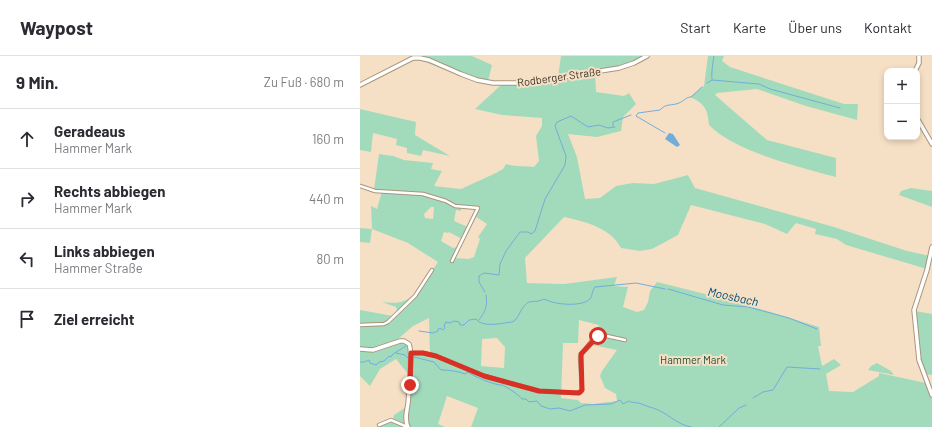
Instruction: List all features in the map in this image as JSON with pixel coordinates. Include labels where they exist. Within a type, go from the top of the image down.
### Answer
[{"type":"street","name":"Rodberger Straße","points":[[360,85],[413,58],[429,60],[477,80],[493,83],[507,83],[525,82],[619,68],[634,63],[647,56]]},
{"type":"street","points":[[916,68],[919,63],[919,56]]},
{"type":"street","points":[[920,123],[932,144]]},
{"type":"street","points":[[360,186],[375,191],[423,194],[444,200],[455,206],[478,208],[452,261]]},
{"type":"street","points":[[932,247],[927,270],[914,310],[919,360],[932,395]]},
{"type":"street","points":[[360,325],[384,324],[388,322],[415,296],[432,270]]},
{"type":"street","points":[[411,353],[423,353],[436,356],[484,376],[539,391],[576,393],[582,390],[581,354],[593,339],[598,336],[602,336],[625,340]]},
{"type":"street","points":[[360,349],[373,350],[393,342],[402,341],[409,344],[411,353],[406,416],[408,426],[391,420],[379,425]]},
{"type":"green space","points":[[409,56],[472,56],[492,65],[488,81],[462,76]]},
{"type":"green space","points":[[561,56],[646,56],[619,67],[558,77]]},
{"type":"green space","points":[[708,56],[724,56],[722,61],[730,67],[844,104],[858,104],[857,120],[806,106],[757,89],[717,93],[715,95],[767,140],[836,158],[836,177],[751,151],[720,135],[709,125],[708,115],[702,104],[690,97],[704,86]]},
{"type":"green space","name":"Hammer Mark","points":[[595,72],[596,92],[624,96],[629,93],[636,104],[623,117],[621,131],[597,137],[568,134],[577,157],[585,199],[600,198],[616,186],[633,183],[654,184],[688,175],[695,188],[834,227],[907,251],[930,256],[927,269],[846,245],[837,239],[815,234],[816,229],[796,223],[787,234],[765,224],[691,205],[678,235],[652,249],[640,251],[621,248],[611,235],[604,230],[588,223],[564,217],[525,258],[527,283],[564,284],[617,277],[614,286],[628,287],[623,307],[637,312],[644,310],[648,302],[650,291],[657,282],[737,302],[819,327],[821,346],[818,346],[822,366],[834,359],[841,365],[826,374],[829,391],[853,392],[879,376],[879,373],[926,383],[932,397],[932,427],[471,427],[478,408],[447,396],[438,424],[445,427],[408,427],[407,419],[412,354],[430,355],[429,318],[413,326],[398,339],[371,349],[360,348],[360,310],[393,316],[397,310],[396,307],[382,302],[402,302],[418,292],[438,262],[408,243],[372,229],[371,206],[377,209],[382,191],[374,190],[379,154],[393,156],[404,160],[433,163],[431,169],[442,171],[434,186],[461,189],[496,173],[503,169],[506,164],[534,167],[539,161],[536,136],[542,126],[542,118],[502,115],[475,109],[502,84]],"holes":[[[431,207],[434,207],[433,219],[425,218],[424,214]],[[461,208],[477,209],[468,227],[454,221],[456,210],[461,211]],[[475,216],[487,224],[478,237],[480,239],[474,257],[469,259],[455,258]],[[444,232],[449,232],[462,239],[458,247],[453,248],[441,241]],[[579,320],[599,325],[597,336],[592,342],[592,345],[617,350],[600,376],[605,388],[616,394],[617,401],[593,404],[581,403],[578,400],[561,398],[563,343],[578,343]],[[497,338],[505,347],[504,368],[481,366],[482,339]]]},
{"type":"green space","points":[[360,109],[416,122],[415,135],[450,156],[423,150],[421,156],[407,153],[407,148],[396,145],[397,139],[373,133],[371,152],[360,150]]},
{"type":"green space","points":[[911,188],[932,191],[932,207],[899,195],[901,191]]},
{"type":"green space","points":[[360,228],[372,229],[370,243],[360,242]]},
{"type":"green space","points":[[915,311],[932,314],[932,375],[925,374],[920,359]]},
{"type":"green space","points":[[397,343],[404,344],[409,348],[409,375],[396,359],[380,369],[370,386],[360,376],[360,351],[371,352]]},
{"type":"green space","points":[[877,363],[891,371],[894,375],[868,370],[871,366]]},
{"type":"green space","points":[[406,407],[404,425],[393,420],[394,415]]},
{"type":"green space","points":[[391,420],[404,427],[379,427],[380,425]]},
{"type":"water","points":[[669,133],[673,134],[680,145],[677,147],[665,139]]},
{"type":"waterway","points":[[712,79],[714,56]]},
{"type":"waterway","points":[[707,83],[712,80],[759,84],[770,89],[840,108]]},
{"type":"waterway","points":[[665,133],[636,116],[638,113],[660,110],[667,106],[679,103],[691,97],[702,87]]},
{"type":"waterway","points":[[613,126],[613,122],[631,115]]},
{"type":"waterway","points":[[485,292],[479,282],[479,276],[484,273],[499,275],[500,264],[506,251],[520,232],[528,232],[531,234],[535,231],[545,199],[565,165],[566,156],[555,126],[557,122],[571,116],[588,127],[599,125],[608,128],[615,127]]},
{"type":"waterway","name":"Moosbach","points":[[419,331],[433,333],[438,331],[440,328],[443,330],[446,322],[450,323],[454,321],[459,322],[460,325],[464,325],[469,320],[476,319],[479,322],[486,324],[512,322],[516,319],[524,306],[529,302],[544,299],[561,304],[586,302],[590,299],[595,287],[636,283],[665,289]]},
{"type":"waterway","name":"Moosbach","points":[[668,289],[723,305],[748,307],[789,318],[817,329]]},
{"type":"waterway","points":[[479,320],[486,309],[486,295]]},
{"type":"waterway","name":"Moosbach","points":[[360,362],[369,360],[370,363],[376,365],[379,362],[384,361],[389,356],[391,357],[393,354],[406,346]]},
{"type":"waterway","points":[[396,353],[405,355],[408,358]]},
{"type":"waterway","points":[[414,357],[434,362],[441,370],[465,374],[468,372],[474,376],[502,385],[516,393],[522,399],[526,399],[529,402],[537,401],[541,406],[550,409],[559,408],[570,411],[585,405],[611,404],[620,400],[623,404],[629,401],[640,403],[663,412],[681,424],[691,427]]},
{"type":"waterway","points":[[753,398],[763,392],[773,390],[787,367],[820,369]]},
{"type":"waterway","points":[[719,427],[739,408],[746,405]]},
{"type":"route","points":[[410,385],[411,353],[423,353],[436,356],[502,382],[539,391],[579,393],[582,390],[580,367],[581,354],[593,339],[598,336]]}]
